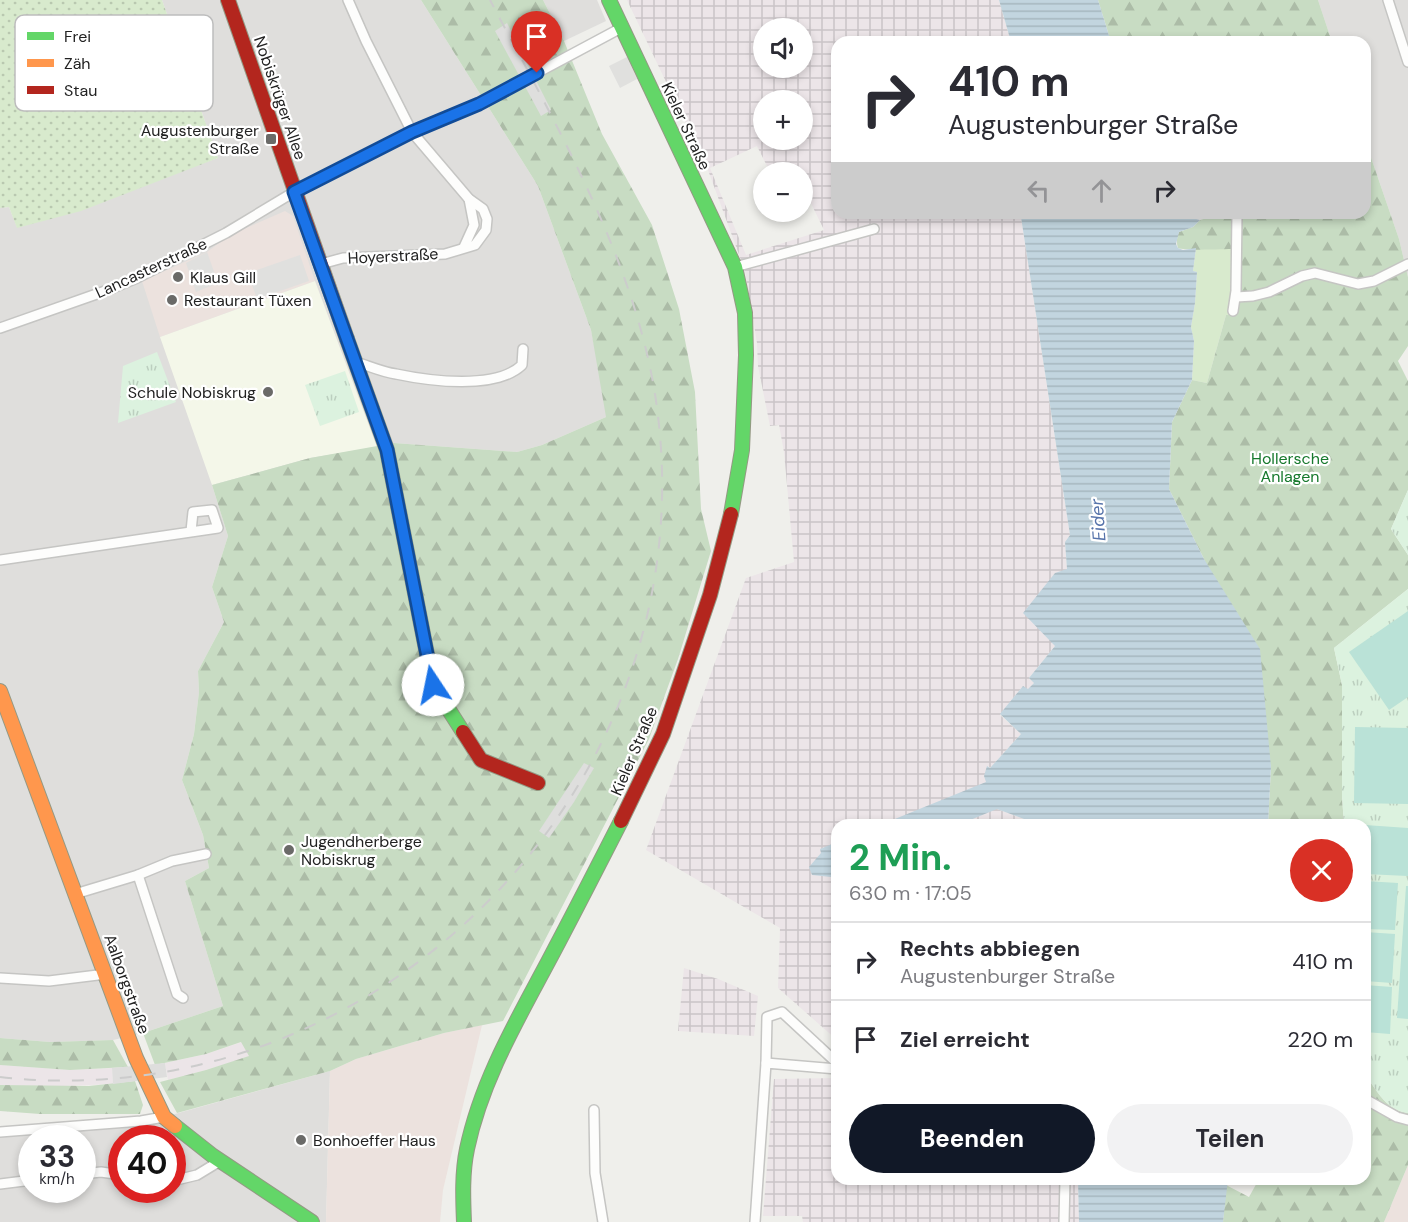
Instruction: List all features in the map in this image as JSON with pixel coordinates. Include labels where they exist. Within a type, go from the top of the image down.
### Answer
[{"type":"street","name":"Nobiskrüger Allee","points":[[228,0],[387,450],[433,685],[481,760],[538,783]]},
{"type":"street","name":"Hoyerstraße","points":[[321,264],[343,258],[445,254],[475,245],[486,230],[488,219],[483,209],[469,200],[412,132],[348,0]]},
{"type":"street","name":"Kieler Straße","points":[[464,1222],[462,1186],[464,1163],[477,1107],[511,1031],[644,776],[663,734],[710,595],[729,522],[742,450],[746,355],[745,313],[735,267],[609,0]]},
{"type":"street","points":[[1388,0],[1407,56]]},
{"type":"street","points":[[294,192],[412,132],[479,104],[621,28]]},
{"type":"street","name":"Lancasterstraße","points":[[0,328],[137,278],[226,233],[294,192]]},
{"type":"street","points":[[464,247],[474,225],[469,200]]},
{"type":"street","points":[[1233,311],[1236,297],[1237,219]]},
{"type":"street","points":[[735,267],[874,229]]},
{"type":"street","points":[[1236,297],[1269,292],[1302,276],[1315,273],[1358,284],[1374,281],[1408,264]]},
{"type":"street","points":[[356,362],[393,374],[424,380],[481,379],[509,374],[522,365],[523,349]]},
{"type":"street","points":[[0,560],[191,531]]},
{"type":"street","name":"Aalborgstraße","points":[[0,691],[136,1058],[164,1117],[220,1161],[312,1222]]},
{"type":"street","points":[[75,894],[138,875],[172,861],[206,854]]},
{"type":"street","points":[[138,875],[177,994],[183,998]]},
{"type":"street","points":[[0,978],[49,981],[106,974]]},
{"type":"street","points":[[755,1222],[767,1017],[782,1012],[831,1057]]},
{"type":"street","points":[[766,1063],[831,1068]]},
{"type":"street","points":[[1371,1102],[1397,1117],[1408,1120]]},
{"type":"street","points":[[594,1110],[595,1173],[603,1222]]},
{"type":"street","points":[[0,1132],[141,1121],[164,1117]]},
{"type":"street","points":[[186,1178],[196,1175],[220,1161]]},
{"type":"street","points":[[0,1184],[18,1182]]},
{"type":"street","points":[[1064,1222],[1065,1185]]},
{"type":"shaded area","points":[[162,0],[421,0],[538,186],[591,330],[607,409],[606,417],[542,445],[517,452],[394,443],[212,485],[228,536],[212,587],[224,622],[198,671],[199,692],[194,734],[182,780],[203,835],[209,868],[185,881],[223,1006],[143,1033],[113,1040],[50,1042],[0,1038],[0,208],[9,207],[17,227],[218,158],[201,111],[213,111],[213,15],[167,15]]},
{"type":"shaded area","points":[[543,0],[597,0],[606,21],[564,41]]},
{"type":"shaded area","points":[[627,0],[999,0],[1009,36],[831,36],[831,219],[1021,219],[1070,535],[1065,542],[1067,569],[1055,646],[1029,678],[1034,683],[1028,690],[1023,686],[1000,715],[1021,734],[990,768],[988,766],[997,809],[1024,819],[831,819],[831,1035],[778,988],[780,928],[646,850],[746,578],[794,562],[784,452],[779,425],[770,426],[758,366],[757,343],[745,271],[708,170]]},
{"type":"shaded area","points":[[1318,0],[1408,0],[1408,277],[1399,239],[1371,157],[1371,36],[1330,36]]},
{"type":"shaded area","points":[[627,57],[637,79],[620,88],[609,66]]},
{"type":"shaded area","points":[[285,211],[293,216],[315,281],[160,337],[142,281],[207,252],[230,235]]},
{"type":"shaded area","points":[[207,252],[218,283],[196,292],[186,263]]},
{"type":"shaded area","points":[[300,255],[309,281],[257,299],[248,273]]},
{"type":"shaded area","name":"Schule Nobiskrug","points":[[315,281],[377,447],[310,458],[212,485],[160,337]]},
{"type":"shaded area","points":[[684,968],[758,996],[754,1036],[678,1031]]},
{"type":"shaded area","points":[[482,1025],[443,1190],[440,1222],[326,1222],[330,1071],[356,1059],[444,1033]]},
{"type":"shaded area","points":[[242,1042],[271,1050],[168,1080],[165,1063],[206,1054]]},
{"type":"shaded area","points":[[0,1065],[70,1070],[112,1068],[113,1084],[40,1087],[0,1085]]},
{"type":"shaded area","points":[[330,1071],[326,1222],[0,1222],[0,1132],[18,1130],[18,1203],[96,1203],[96,1125],[77,1125],[164,1117]]},
{"type":"shaded area","points":[[831,1078],[831,1185],[1078,1185],[1079,1222],[803,1222],[802,1216],[763,1216],[774,1079]]},
{"type":"shaded area","points":[[1408,1165],[1408,1222],[1384,1222]]},
{"type":"green space","points":[[0,0],[162,0],[167,15],[15,15],[15,111],[201,111],[218,158],[81,211],[17,228],[9,207],[0,208]]},
{"type":"green space","points":[[421,0],[543,0],[564,41],[602,134],[652,225],[679,309],[695,392],[701,509],[711,551],[678,659],[649,739],[503,1021],[444,1033],[356,1059],[330,1071],[177,1113],[160,1082],[249,1056],[241,1042],[206,1054],[155,1065],[143,1033],[223,1006],[185,881],[209,868],[203,835],[182,780],[194,734],[199,692],[198,671],[224,622],[212,587],[228,536],[212,485],[310,458],[394,443],[517,452],[542,445],[606,417],[591,330],[538,186]]},
{"type":"green space","points":[[1098,0],[1318,0],[1330,36],[1109,36]]},
{"type":"green space","name":"Hollersche Anlagen","points":[[1371,157],[1399,239],[1408,277],[1408,346],[1398,361],[1408,381],[1408,490],[1391,529],[1408,555],[1408,589],[1334,648],[1342,685],[1344,819],[1268,819],[1271,767],[1204,559],[1169,489],[1172,422],[1192,380],[1207,383],[1226,315],[1230,315],[1234,296],[1235,249],[1178,248],[1179,232],[1193,227],[1200,220],[1371,219]]},
{"type":"green space","points":[[1196,248],[1235,249],[1234,296],[1230,316],[1226,315],[1207,383],[1192,380],[1194,341],[1191,327],[1197,272],[1193,271]]},
{"type":"green space","points":[[157,352],[176,402],[118,423],[123,366]]},
{"type":"green space","points":[[345,371],[359,412],[320,426],[305,385]]},
{"type":"green space","points":[[1408,490],[1408,555],[1391,529]]},
{"type":"green space","points":[[1408,589],[1408,1113],[1388,1104],[1371,1083],[1371,819],[1344,819],[1342,685],[1334,648]]},
{"type":"green space","points":[[1408,611],[1408,697],[1389,710],[1349,652]]},
{"type":"green space","points":[[1355,727],[1408,728],[1408,804],[1354,803]]},
{"type":"green space","points":[[1371,825],[1408,828],[1408,876],[1371,874]]},
{"type":"green space","points":[[1371,881],[1398,883],[1395,930],[1371,929]]},
{"type":"green space","points":[[1406,886],[1408,886],[1408,1019],[1397,1018]]},
{"type":"green space","points":[[1371,932],[1395,934],[1392,983],[1371,981]]},
{"type":"green space","points":[[1371,985],[1392,987],[1390,1034],[1371,1032]]},
{"type":"green space","points":[[0,1038],[50,1042],[113,1040],[128,1067],[70,1070],[0,1065]]},
{"type":"green space","points":[[135,1081],[143,1105],[140,1114],[40,1114],[0,1111],[0,1085],[89,1086]]},
{"type":"green space","points":[[1371,1083],[1388,1104],[1408,1113],[1408,1165],[1384,1222],[1223,1222],[1226,1185],[1249,1197],[1256,1185],[1371,1185]]},
{"type":"water","points":[[999,0],[1098,0],[1109,36],[1009,36]]},
{"type":"water","name":"Eider","points":[[1021,219],[1200,220],[1193,227],[1179,232],[1176,244],[1183,250],[1196,248],[1193,271],[1197,272],[1191,327],[1194,341],[1192,380],[1172,422],[1169,489],[1204,559],[1260,649],[1271,767],[1268,819],[1024,819],[997,809],[973,819],[895,819],[986,782],[984,776],[987,766],[990,768],[1021,734],[1000,714],[1023,686],[1028,689],[1034,683],[1029,678],[1055,646],[1023,613],[1055,573],[1067,569],[1065,542],[1070,535]]},
{"type":"water","points":[[831,844],[831,877],[812,875],[809,867],[821,853],[820,849]]},
{"type":"water","points":[[1078,1185],[1227,1185],[1223,1222],[1079,1222]]},
{"type":"pier","points":[[507,23],[551,110],[541,116],[495,31]]},
{"type":"pier","points":[[584,763],[594,768],[549,838],[539,831]]},
{"type":"pier","points":[[165,1063],[167,1077],[113,1084],[112,1068]]},
{"type":"railway","points":[[0,1077],[138,1076],[267,1044],[385,985],[486,903],[568,801],[627,683],[658,554],[658,416],[649,361],[634,307],[593,201],[543,99],[490,0]]},
{"type":"traffic: fast","points":[[609,0],[735,267],[745,313],[746,355],[742,450],[731,514]]},
{"type":"traffic: fast","points":[[347,339],[387,450],[433,685],[463,732]]},
{"type":"traffic: fast","points":[[464,1222],[465,1158],[473,1124],[490,1076],[621,821]]},
{"type":"traffic: fast","points":[[186,1135],[213,1156],[312,1222]]},
{"type":"traffic: slow","points":[[0,691],[136,1058],[164,1117],[174,1125]]},
{"type":"traffic: jam","points":[[228,0],[347,339]]},
{"type":"traffic: jam","points":[[621,821],[663,734],[710,595],[731,514]]},
{"type":"traffic: jam","points":[[463,732],[481,760],[538,783]]},
{"type":"place","name":"Augustenburger Straße","points":[[271,139]]},
{"type":"place","name":"Klaus Gill","points":[[178,277]]},
{"type":"place","name":"Restaurant Tüxen","points":[[172,300]]},
{"type":"place","name":"Schule Nobiskrug","points":[[268,392]]},
{"type":"place","name":"Jugendherberge Nobiskrug","points":[[289,850]]},
{"type":"place","name":"Bonhoeffer Haus","points":[[301,1140]]},
{"type":"route","points":[[433,685],[387,450],[294,192],[412,132],[479,104],[537,73]]}]
